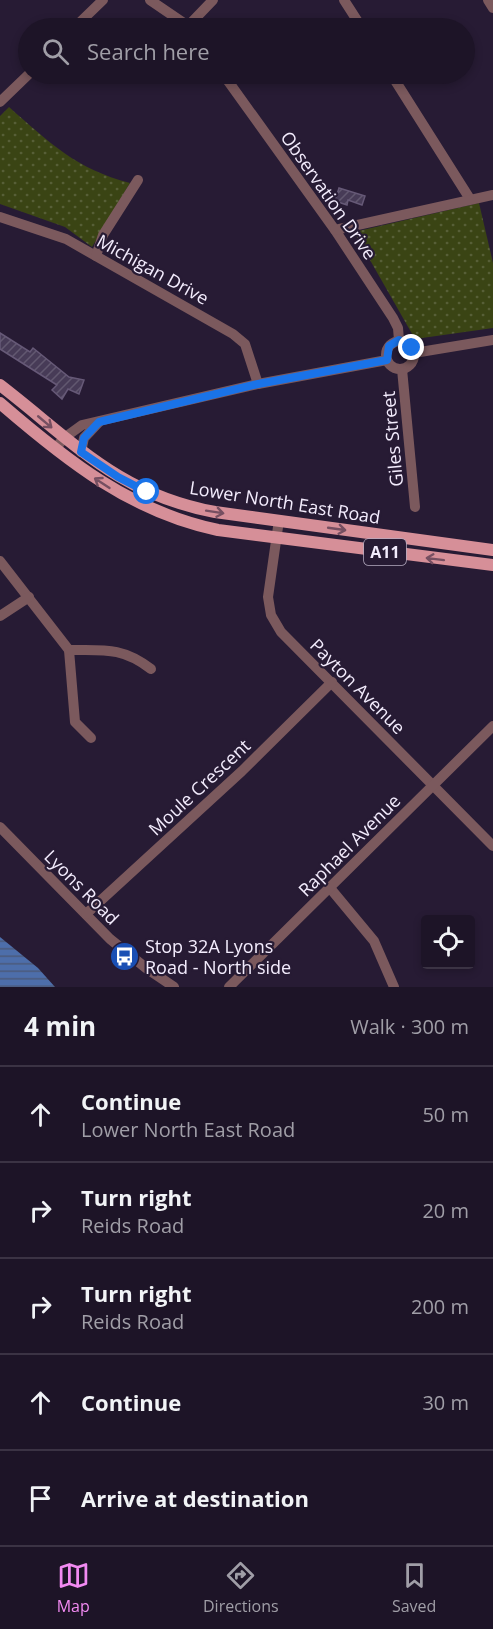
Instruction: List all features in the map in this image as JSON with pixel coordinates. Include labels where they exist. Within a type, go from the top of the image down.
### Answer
[{"type":"main road","name":"Lower North East Road","points":[[0,385],[81,452],[118,477],[166,499],[202,510],[493,550]]},
{"type":"main road","name":"Lower North East Road","points":[[0,403],[55,449],[117,493],[168,516],[218,530],[493,566]]},
{"type":"street","points":[[84,18],[103,0]]},
{"type":"street","points":[[150,0],[177,18]]},
{"type":"street","points":[[198,18],[213,0]]},
{"type":"street","points":[[344,0],[356,18]]},
{"type":"street","points":[[488,0],[493,8]]},
{"type":"street","points":[[0,102],[19,84]]},
{"type":"street","name":"Observation Drive","points":[[230,84],[334,230],[393,318],[398,328],[399,340]]},
{"type":"street","points":[[397,84],[470,199]]},
{"type":"street","points":[[96,256],[103,235],[138,180]]},
{"type":"street","points":[[334,230],[493,195]]},
{"type":"street","name":"Michigan Drive","points":[[0,217],[66,239],[233,333],[245,344],[258,384]]},
{"type":"street","points":[[399,340],[409,344],[414,353],[411,364],[402,369],[390,365],[387,360],[389,346],[399,340]]},
{"type":"street","points":[[414,353],[493,340]]},
{"type":"street","points":[[55,449],[64,438],[82,426],[258,384],[387,360]]},
{"type":"street","name":"Giles Street","points":[[402,369],[415,507]]},
{"type":"street","points":[[81,452],[84,438],[99,422]]},
{"type":"street","name":"Payton Avenue","points":[[279,520],[268,597],[271,615],[281,632],[493,846]]},
{"type":"street","points":[[0,561],[69,650],[75,722],[91,738]]},
{"type":"street","points":[[0,616],[29,597]]},
{"type":"street","points":[[69,650],[108,650],[134,655],[152,669]]},
{"type":"street","name":"Moule Crescent","points":[[86,914],[242,771],[332,682]]},
{"type":"street","name":"Raphael Avenue","points":[[229,987],[493,726]]},
{"type":"street","name":"Lyons Road","points":[[0,828],[122,950],[174,987]]},
{"type":"street","points":[[330,888],[374,941],[394,987]]},
{"type":"green space","points":[[9,107],[51,143],[79,162],[130,183],[92,247],[65,227],[0,204],[0,116]]},
{"type":"green space","points":[[479,203],[493,263],[493,328],[415,339],[354,232]]},
{"type":"water","points":[[0,937],[38,968],[55,987],[0,987]]},
{"type":"building","points":[[339,188],[365,196],[362,205],[348,200],[347,205],[335,201]]},
{"type":"building","points":[[0,333],[30,352],[33,348],[69,377],[84,380],[79,394],[68,389],[62,399],[52,390],[57,385],[0,349]]},
{"type":"place","name":"Stop 32A Lyons Road - North side","points":[[124,956]]},
{"type":"route","points":[[147,492],[103,468],[81,452],[84,438],[99,422],[258,384],[387,360],[386,350],[392,342],[399,340],[409,344],[412,348]]}]
